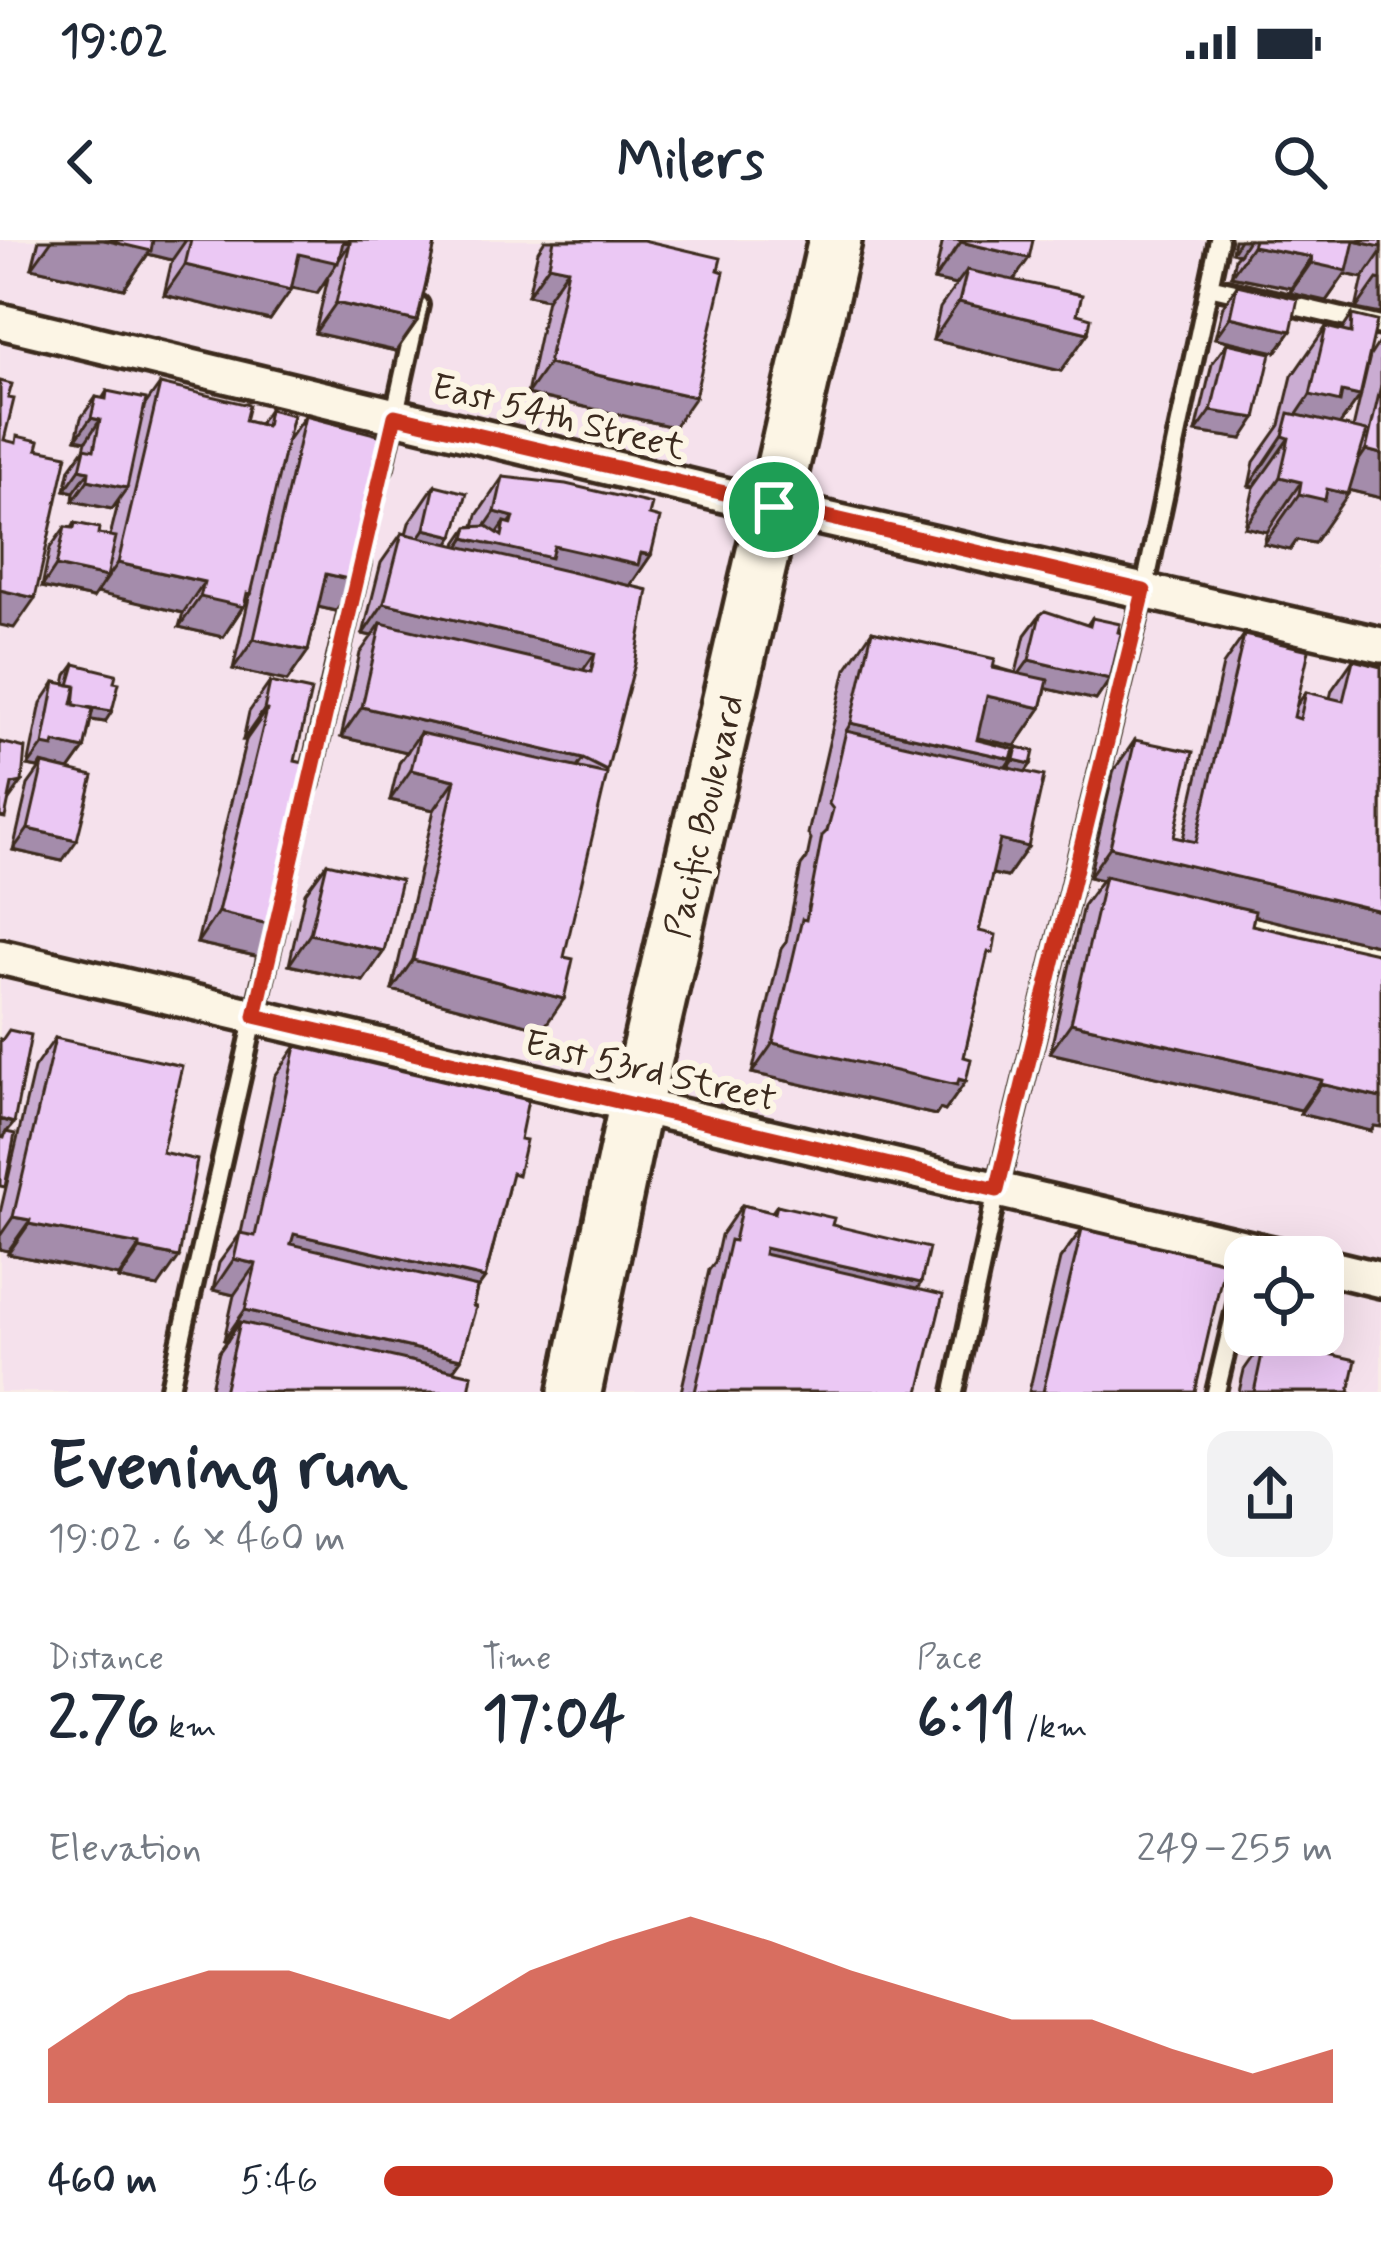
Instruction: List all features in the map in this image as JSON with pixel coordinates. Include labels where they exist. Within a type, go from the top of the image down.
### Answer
[{"type":"main road","name":"Pacific Boulevard","points":[[575,1392],[635,1106],[835,240]]},
{"type":"street","name":"East 54th Street","points":[[0,321],[774,507],[1381,645]]},
{"type":"street","name":"East 53rd Street","points":[[0,957],[997,1190],[1224,1252]]},
{"type":"street","points":[[1344,1271],[1381,1280]]},
{"type":"lane","points":[[954,1392],[997,1190],[1144,591],[1220,240]]},
{"type":"lane","points":[[379,482],[424,284]]},
{"type":"lane","points":[[1209,286],[1381,326]]},
{"type":"lane","points":[[306,794],[364,549]]},
{"type":"lane","points":[[1073,886],[1095,890]]},
{"type":"lane","points":[[169,1392],[281,905]]},
{"type":"lane","points":[[1227,918],[1381,951]]},
{"type":"lane","points":[[1216,1392],[1225,1356]]},
{"type":"shaded area","points":[[0,240],[1381,240],[1381,1392],[0,1392]]},
{"type":"building","points":[[104,240],[153,240],[151,251]]},
{"type":"building","points":[[191,240],[436,240],[417,321],[336,303],[350,243],[343,242],[338,263],[299,254],[291,290],[185,265]]},
{"type":"building","points":[[554,240],[643,240],[721,258],[718,270],[724,272],[695,397],[548,364],[568,269],[549,265]]},
{"type":"building","points":[[961,240],[1033,240],[1029,258]]},
{"type":"building","points":[[1254,240],[1381,240],[1381,247],[1354,241],[1347,271],[1311,263],[1312,257],[1252,246]]},
{"type":"building","points":[[967,270],[1082,295],[1077,314],[1091,318],[1088,333],[959,302]]},
{"type":"building","points":[[1237,285],[1298,299],[1291,331],[1230,317]]},
{"type":"building","points":[[1352,315],[1377,321],[1360,396],[1342,392],[1340,402],[1310,395],[1326,327],[1351,333]]},
{"type":"building","points":[[1227,343],[1271,353],[1256,418],[1211,411]]},
{"type":"building","points":[[0,381],[12,384],[8,398],[14,399],[4,440],[16,443],[17,436],[39,441],[37,449],[67,455],[35,598],[0,590]]},
{"type":"building","points":[[160,384],[249,405],[245,421],[266,426],[269,409],[293,415],[244,607],[200,597],[204,582],[118,563]]},
{"type":"building","points":[[1381,385],[1381,454],[1366,450]]},
{"type":"building","points":[[107,391],[146,399],[127,488],[88,480],[89,471],[80,469],[85,448],[94,450],[100,420],[91,418],[96,397],[106,399]]},
{"type":"building","points":[[1289,413],[1367,431],[1348,494],[1327,489],[1325,500],[1299,494],[1301,482],[1280,477]]},
{"type":"building","points":[[305,416],[390,438],[357,581],[326,574],[308,651],[254,639]]},
{"type":"building","points":[[503,477],[566,484],[652,504],[649,515],[660,518],[651,555],[641,553],[638,565],[554,546],[551,558],[465,538],[468,527],[487,526],[502,536],[505,522],[512,524],[514,517],[495,512]]},
{"type":"building","points":[[435,485],[467,493],[454,536],[425,529]]},
{"type":"building","points":[[75,523],[116,537],[107,577],[56,566],[65,527],[74,528]]},
{"type":"building","points":[[402,533],[648,590],[635,664],[607,771],[583,759],[362,707],[381,623],[591,672],[595,653],[384,603]]},
{"type":"building","points":[[1045,611],[1090,626],[1092,618],[1120,624],[1110,679],[1029,660]]},
{"type":"building","points":[[872,631],[995,659],[993,668],[1048,680],[1041,708],[987,696],[977,740],[1014,749],[1011,759],[851,723]]},
{"type":"building","points":[[1244,635],[1309,650],[1294,717],[1300,719],[1306,692],[1343,701],[1353,660],[1381,667],[1381,911],[1110,847],[1135,740],[1193,752],[1174,837],[1196,842]]},
{"type":"building","points":[[75,664],[116,674],[114,682],[119,683],[112,711],[74,705],[76,686],[69,685]]},
{"type":"building","points":[[55,682],[76,686],[72,704],[93,709],[84,749],[54,742],[53,747],[43,745]]},
{"type":"building","points":[[270,682],[311,691],[295,761],[317,766],[281,927],[218,912]]},
{"type":"building","points":[[846,731],[1044,776],[1028,847],[1000,840],[979,931],[996,935],[993,953],[988,952],[964,1057],[971,1059],[966,1081],[959,1079],[957,1085],[773,1043],[802,919],[806,920],[822,836],[833,809],[829,804]]},
{"type":"building","points":[[420,733],[607,774],[564,957],[573,959],[564,999],[413,960],[455,780],[411,770]]},
{"type":"building","points":[[0,742],[25,748],[22,782],[12,784],[5,818],[0,817]]},
{"type":"building","points":[[1017,747],[1034,751],[1031,764],[1014,760]]},
{"type":"building","points":[[43,764],[93,776],[77,840],[28,829]]},
{"type":"building","points":[[327,863],[401,880],[384,951],[310,934]]},
{"type":"building","points":[[1105,876],[1255,911],[1252,925],[1381,954],[1381,1098],[1321,1084],[1322,1080],[1071,1023]]},
{"type":"building","points":[[9,1030],[31,1035],[14,1123],[0,1119],[0,1039]]},
{"type":"building","points":[[55,1038],[182,1066],[162,1152],[197,1160],[179,1257],[13,1217]]},
{"type":"building","points":[[296,1046],[528,1100],[518,1175],[512,1173],[485,1278],[294,1234],[291,1244],[477,1287],[461,1359],[245,1310],[256,1264],[234,1259],[240,1233],[255,1236]]},
{"type":"building","points":[[6,1132],[15,1134],[5,1187],[0,1186],[0,1137]]},
{"type":"building","points":[[742,1205],[775,1213],[777,1205],[834,1218],[832,1225],[929,1248],[921,1283],[765,1248],[764,1254],[943,1295],[919,1392],[695,1392]]},
{"type":"building","points":[[1082,1229],[1224,1262],[1195,1392],[1043,1392]]},
{"type":"building","points":[[240,1322],[472,1375],[469,1392],[224,1392]]},
{"type":"building","points":[[1262,1356],[1356,1360],[1349,1392],[1254,1392]]},
{"type":"route","points":[[395,416],[774,507],[1144,591],[997,1190],[255,1016],[395,416]]}]
